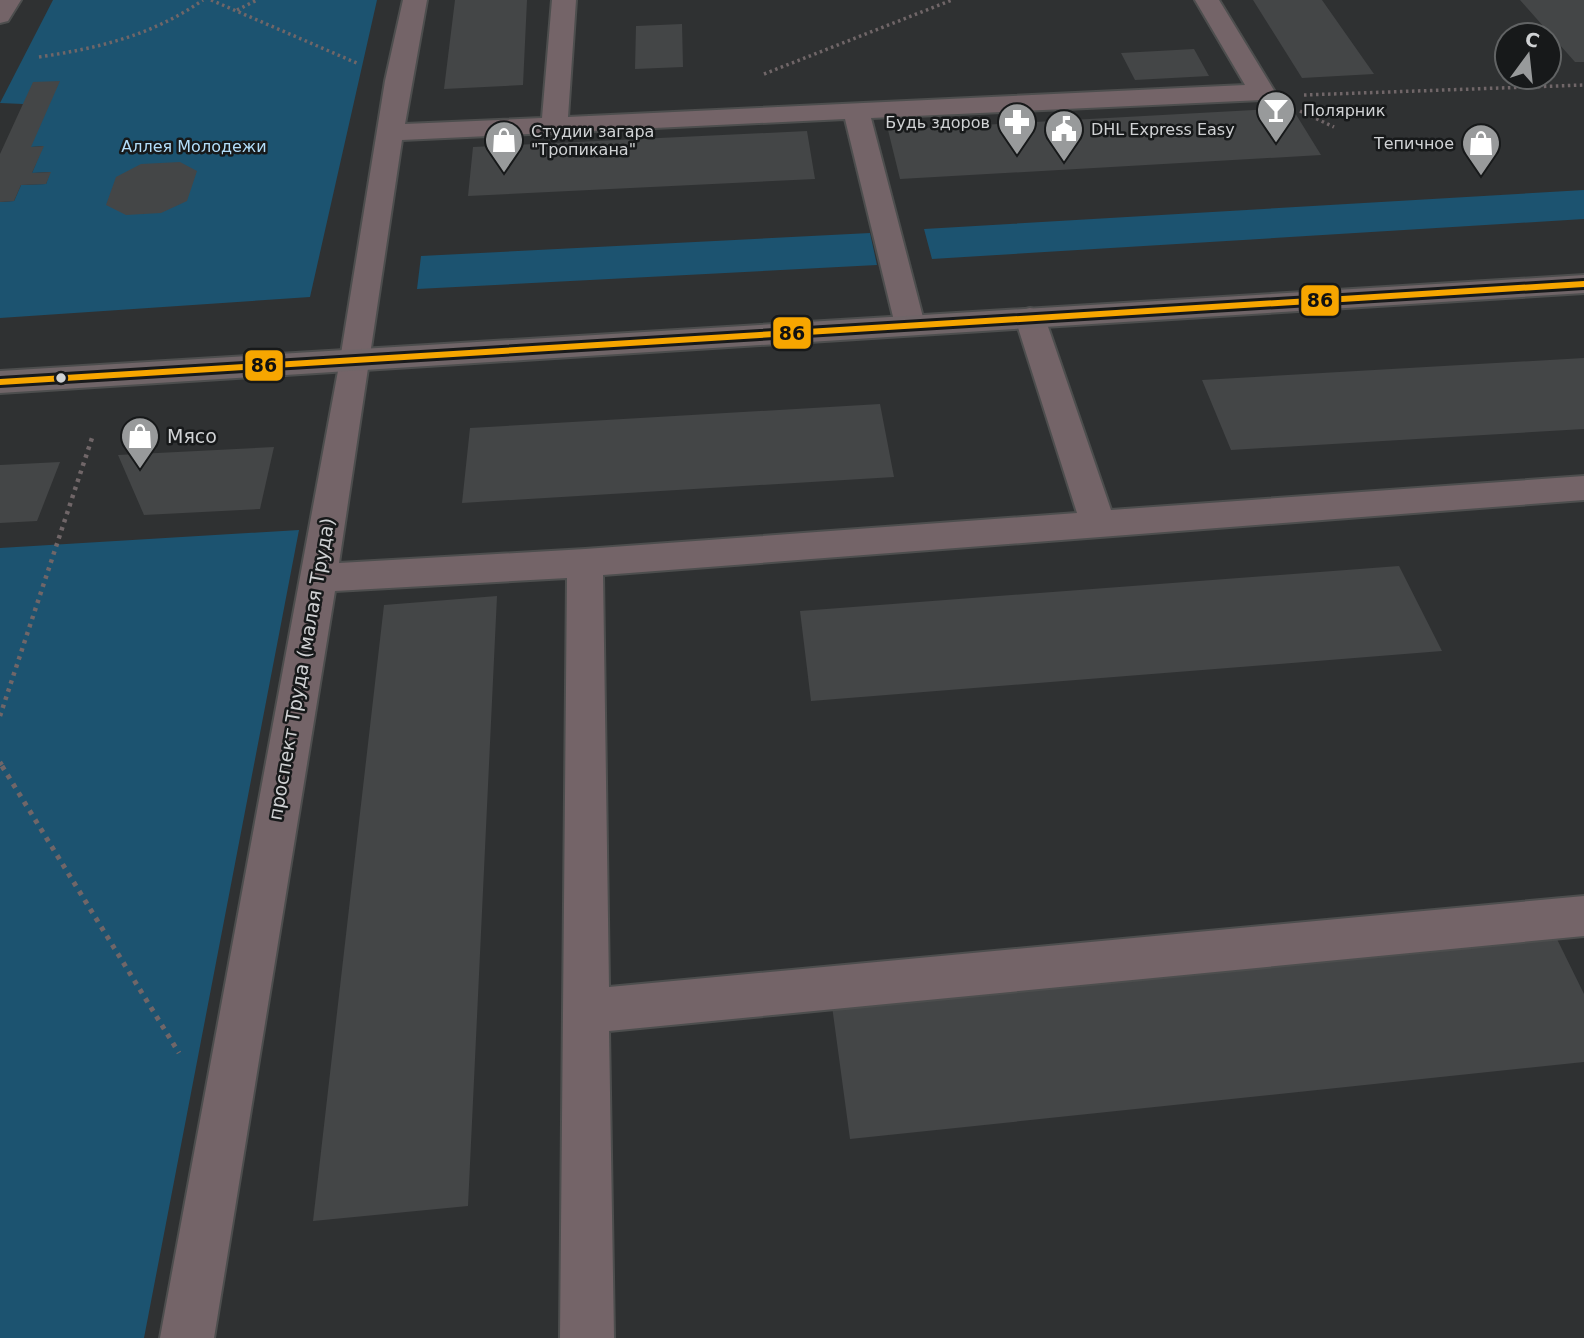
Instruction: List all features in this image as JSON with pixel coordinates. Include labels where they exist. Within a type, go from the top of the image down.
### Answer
[{"type":"main road","points":[[0,382],[1584,284]]},
{"type":"street","points":[[0,16],[9,0]]},
{"type":"street","name":"проспект Труда (малая Труда)","points":[[187,1338],[316,578],[356,360],[398,81],[415,0]]},
{"type":"street","points":[[554,127],[564,0]]},
{"type":"street","points":[[390,133],[1262,92],[1207,0]]},
{"type":"street","points":[[856,112],[910,325]]},
{"type":"street","points":[[1030,318],[1098,524]]},
{"type":"street","points":[[316,578],[585,563],[1584,488]]},
{"type":"street","points":[[585,563],[587,1338]]},
{"type":"street","points":[[586,1011],[1584,916]]},
{"type":"path","points":[[40,57],[103,45],[162,28],[203,0]]},
{"type":"path","points":[[211,0],[398,81]]},
{"type":"path","points":[[236,10],[257,0]]},
{"type":"path","points":[[757,76],[952,0]]},
{"type":"path","points":[[1262,92],[1315,96],[1584,85]]},
{"type":"path","points":[[0,716],[92,438]]},
{"type":"path","points":[[0,762],[180,1055]]},
{"type":"green space","name":"Аллея Молодежи","points":[[53,0],[377,0],[310,297],[0,318],[0,202],[14,201],[21,185],[46,184],[50,172],[32,173],[43,146],[31,147],[23,104],[0,103]]},
{"type":"green space","points":[[1584,190],[1584,219],[932,259],[924,229]]},
{"type":"green space","points":[[870,233],[877,265],[417,289],[421,256]]},
{"type":"green space","points":[[299,530],[144,1338],[0,1338],[0,548]]},
{"type":"building","points":[[455,0],[527,0],[523,85],[444,89]]},
{"type":"building","points":[[1253,0],[1322,0],[1374,74],[1302,78]]},
{"type":"building","points":[[1520,0],[1584,0],[1584,62],[1575,62],[1563,48],[1563,21],[1539,21]]},
{"type":"building","points":[[682,24],[683,67],[635,69],[636,26]]},
{"type":"building","points":[[1194,49],[1209,76],[1135,80],[1121,53]]},
{"type":"building","points":[[60,81],[31,147],[44,146],[32,173],[51,172],[46,184],[21,185],[14,201],[0,202],[0,154],[33,82]]},
{"type":"building","points":[[1292,108],[1321,155],[900,179],[888,130]]},
{"type":"building","points":[[807,131],[815,179],[468,196],[473,147]]},
{"type":"building","points":[[180,162],[197,171],[187,201],[161,213],[126,215],[106,205],[116,177],[141,164]]},
{"type":"building","points":[[1584,358],[1584,429],[1231,450],[1202,380]]},
{"type":"building","points":[[880,404],[894,477],[462,503],[470,428]]},
{"type":"building","points":[[274,447],[260,509],[144,515],[118,455]]},
{"type":"building","points":[[60,462],[37,521],[0,523],[0,465]]},
{"type":"building","points":[[1399,566],[1442,651],[811,701],[800,611]]},
{"type":"building","points":[[497,596],[468,1206],[313,1221],[384,605]]},
{"type":"building","points":[[1554,933],[1584,994],[1584,1062],[850,1139],[832,1006]]},
{"type":"transit line","name":"86","points":[[0,382],[1584,284]]},
{"type":"place","name":"Полярник","points":[[1276,144]]},
{"type":"place","name":"Будь здоров","points":[[1017,156]]},
{"type":"place","name":"DHL Express Easy","points":[[1064,163]]},
{"type":"place","name":"Студии загара \"Тропикана\"","points":[[504,174]]},
{"type":"place","name":"Тепичное","points":[[1481,177]]},
{"type":"place","name":"Мясо","points":[[140,470]]}]
